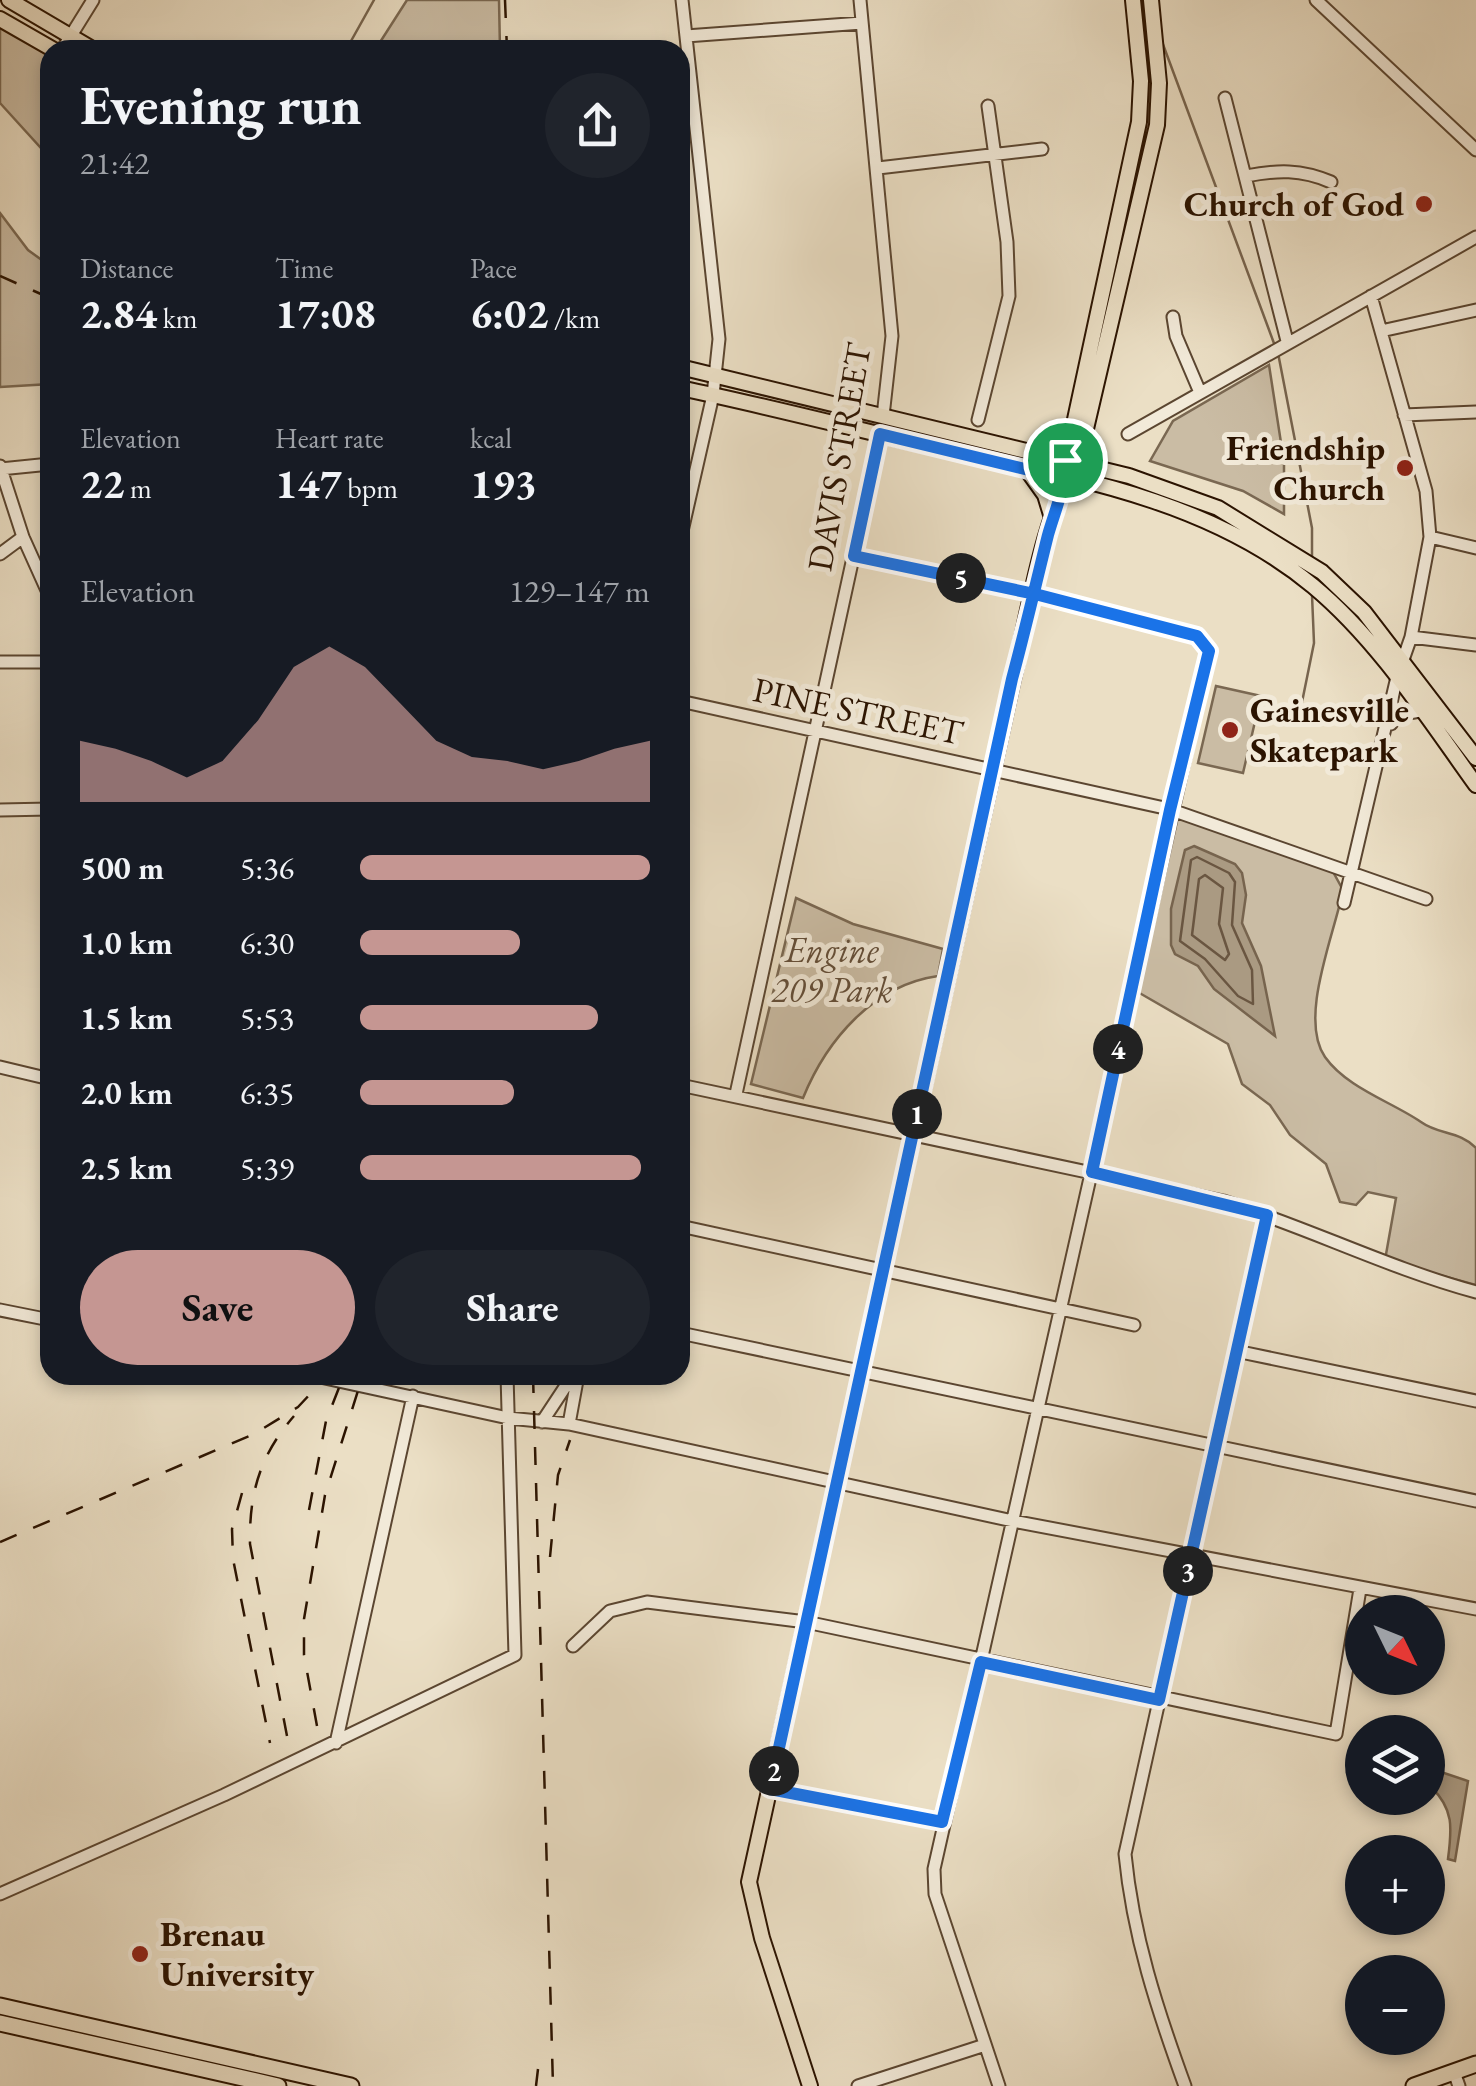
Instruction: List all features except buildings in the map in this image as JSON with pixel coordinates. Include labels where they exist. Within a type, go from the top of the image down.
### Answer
[{"type":"highway","points":[[0,2006],[351,2086]]},
{"type":"highway","points":[[0,2023],[278,2086]]},
{"type":"highway","points":[[1414,2086],[1456,2079],[1476,2064]]},
{"type":"main road","points":[[9,0],[80,40]]},
{"type":"main road","points":[[1072,462],[1139,122],[1141,80],[1133,0]]},
{"type":"main road","points":[[810,2086],[762,1938],[749,1882],[993,768],[1053,520],[1072,462],[1157,124],[1159,82],[1151,0]]},
{"type":"main road","points":[[0,19],[40,42]]},
{"type":"main road","points":[[690,369],[1171,488],[1218,508],[1276,541],[1332,581],[1403,658],[1476,758]]},
{"type":"main road","points":[[690,390],[1024,467],[1168,504],[1206,519],[1270,554],[1318,590],[1397,677],[1476,785]]},
{"type":"main road","name":"DAVIS STREET","points":[[880,434],[883,416]]},
{"type":"main road","points":[[1024,467],[1045,494],[1053,520]]},
{"type":"street","points":[[68,40],[94,0]]},
{"type":"street","points":[[682,0],[686,40]]},
{"type":"street","name":"DAVIS STREET","points":[[860,0],[892,336],[883,416]]},
{"type":"street","points":[[1316,0],[1476,150]]},
{"type":"street","points":[[686,36],[862,22]]},
{"type":"street","points":[[690,71],[717,304],[717,374],[690,496]]},
{"type":"street","points":[[1226,98],[1287,342]]},
{"type":"street","points":[[978,420],[1009,296],[988,106]]},
{"type":"street","points":[[878,168],[1042,149]]},
{"type":"street","points":[[1246,176],[1278,170],[1310,173],[1330,182]]},
{"type":"street","points":[[1128,434],[1199,390],[1476,236]]},
{"type":"street","points":[[1344,903],[1397,677],[1412,637],[1430,537],[1426,492],[1370,296]]},
{"type":"street","points":[[1381,330],[1476,310]]},
{"type":"street","points":[[1173,317],[1176,336],[1199,390]]},
{"type":"street","points":[[1404,415],[1476,412]]},
{"type":"street","name":"DAVIS STREET","points":[[736,1094],[880,434]]},
{"type":"street","points":[[40,465],[0,468],[40,575]]},
{"type":"street","points":[[0,554],[23,537]]},
{"type":"street","points":[[1430,537],[1476,548]]},
{"type":"street","points":[[854,556],[1035,594],[1186,634],[1207,643],[1209,651],[934,1868],[936,1894],[999,2086]]},
{"type":"street","points":[[1412,637],[1476,645]]},
{"type":"street","points":[[0,662],[40,662]]},
{"type":"street","name":"PINE STREET","points":[[690,703],[1170,810],[1426,899]]},
{"type":"street","points":[[1386,732],[1397,715],[1420,712]]},
{"type":"street","points":[[0,810],[40,809]]},
{"type":"street","points":[[0,1067],[40,1077]]},
{"type":"street","points":[[690,1086],[1092,1172],[1267,1215],[1397,1270],[1476,1292]]},
{"type":"street","points":[[1185,2086],[1149,1988],[1132,1922],[1124,1854],[1267,1215]]},
{"type":"street","points":[[690,1229],[751,1245],[884,1268],[1134,1325]]},
{"type":"street","points":[[0,1310],[40,1318]]},
{"type":"street","points":[[690,1335],[1476,1501]]},
{"type":"street","points":[[1236,1351],[1476,1402]]},
{"type":"street","points":[[360,1385],[508,1418],[569,1424],[1192,1557],[1476,1610]]},
{"type":"street","points":[[0,1894],[336,1743],[514,1655],[507,1385]]},
{"type":"street","points":[[542,1422],[569,1385]]},
{"type":"street","points":[[569,1424],[575,1385]]},
{"type":"street","points":[[336,1743],[413,1396]]},
{"type":"street","points":[[572,1646],[610,1612],[639,1602],[806,1622],[1159,1700],[1336,1734],[1360,1589]]},
{"type":"street","points":[[770,1789],[942,1822]]},
{"type":"street","points":[[858,2086],[985,2045]]},
{"type":"green space","points":[[407,0],[499,0],[500,40],[381,40]]},
{"type":"green space","points":[[0,24],[40,45],[40,147],[0,103]]},
{"type":"green space","points":[[0,213],[28,250],[40,259],[40,385],[0,387]]},
{"type":"green space","points":[[1269,365],[1284,462],[1284,514],[1243,491],[1150,461],[1173,421]]},
{"type":"green space","name":"Gainesville Skatepark","points":[[1216,686],[1261,696],[1243,773],[1198,763]]},
{"type":"green space","points":[[1175,816],[1332,870],[1343,890],[1317,998],[1318,1040],[1334,1068],[1357,1086],[1476,1148],[1476,1285],[1385,1260],[1396,1198],[1368,1192],[1356,1205],[1340,1202],[1326,1164],[1290,1135],[1270,1105],[1242,1084],[1228,1044],[1136,991]]},
{"type":"green space","name":"Engine 209 Park","points":[[796,898],[853,924],[943,949],[938,976],[915,981],[873,1003],[839,1036],[803,1098],[751,1084]]},
{"type":"water","points":[[1194,846],[1235,864],[1242,873],[1246,895],[1242,923],[1261,966],[1275,1036],[1214,989],[1198,966],[1175,954],[1171,945],[1171,909],[1185,850]]},
{"type":"water","points":[[1445,1773],[1468,1781],[1455,1861],[1448,1859]]},
{"type":"waterway","points":[[352,40],[374,0]]},
{"type":"waterway","points":[[1161,39],[1275,346]]},
{"type":"waterway","points":[[1278,353],[1312,528],[1312,557]]},
{"type":"waterway","points":[[1300,712],[1314,643],[1312,595]]},
{"type":"railway","points":[[505,0],[507,40]]},
{"type":"railway","points":[[0,276],[40,294]]},
{"type":"railway","points":[[0,1542],[254,1434],[298,1407],[319,1385]]},
{"type":"railway","points":[[309,1510],[326,1421],[340,1385]]},
{"type":"railway","points":[[317,1726],[304,1655],[304,1619],[325,1495],[360,1385]]},
{"type":"railway","points":[[533,1385],[553,2086]]},
{"type":"railway","points":[[287,1736],[250,1544],[250,1525],[265,1460],[294,1416]]},
{"type":"railway","points":[[550,1557],[558,1475],[570,1440]]},
{"type":"railway","points":[[242,1493],[232,1529],[233,1559],[270,1743]]},
{"type":"railway","points":[[536,2086],[538,2069]]},
{"type":"place","name":"Church of God","points":[[1424,204]]},
{"type":"place","name":"Friendship Church","points":[[1405,468]]},
{"type":"place","name":"Gainesville Skatepark","points":[[1230,730]]},
{"type":"place","name":"Brenau University","points":[[140,1954]]},
{"type":"route","points":[[1065,460],[1066,479],[1047,540],[1035,594],[1012,679],[770,1789],[942,1822],[981,1662],[1159,1700],[1267,1215],[1223,1201],[1092,1172],[1170,810],[1209,651],[1207,643],[1197,636],[1035,594],[854,556],[880,434],[1066,479],[1078,464],[1065,460]]}]
